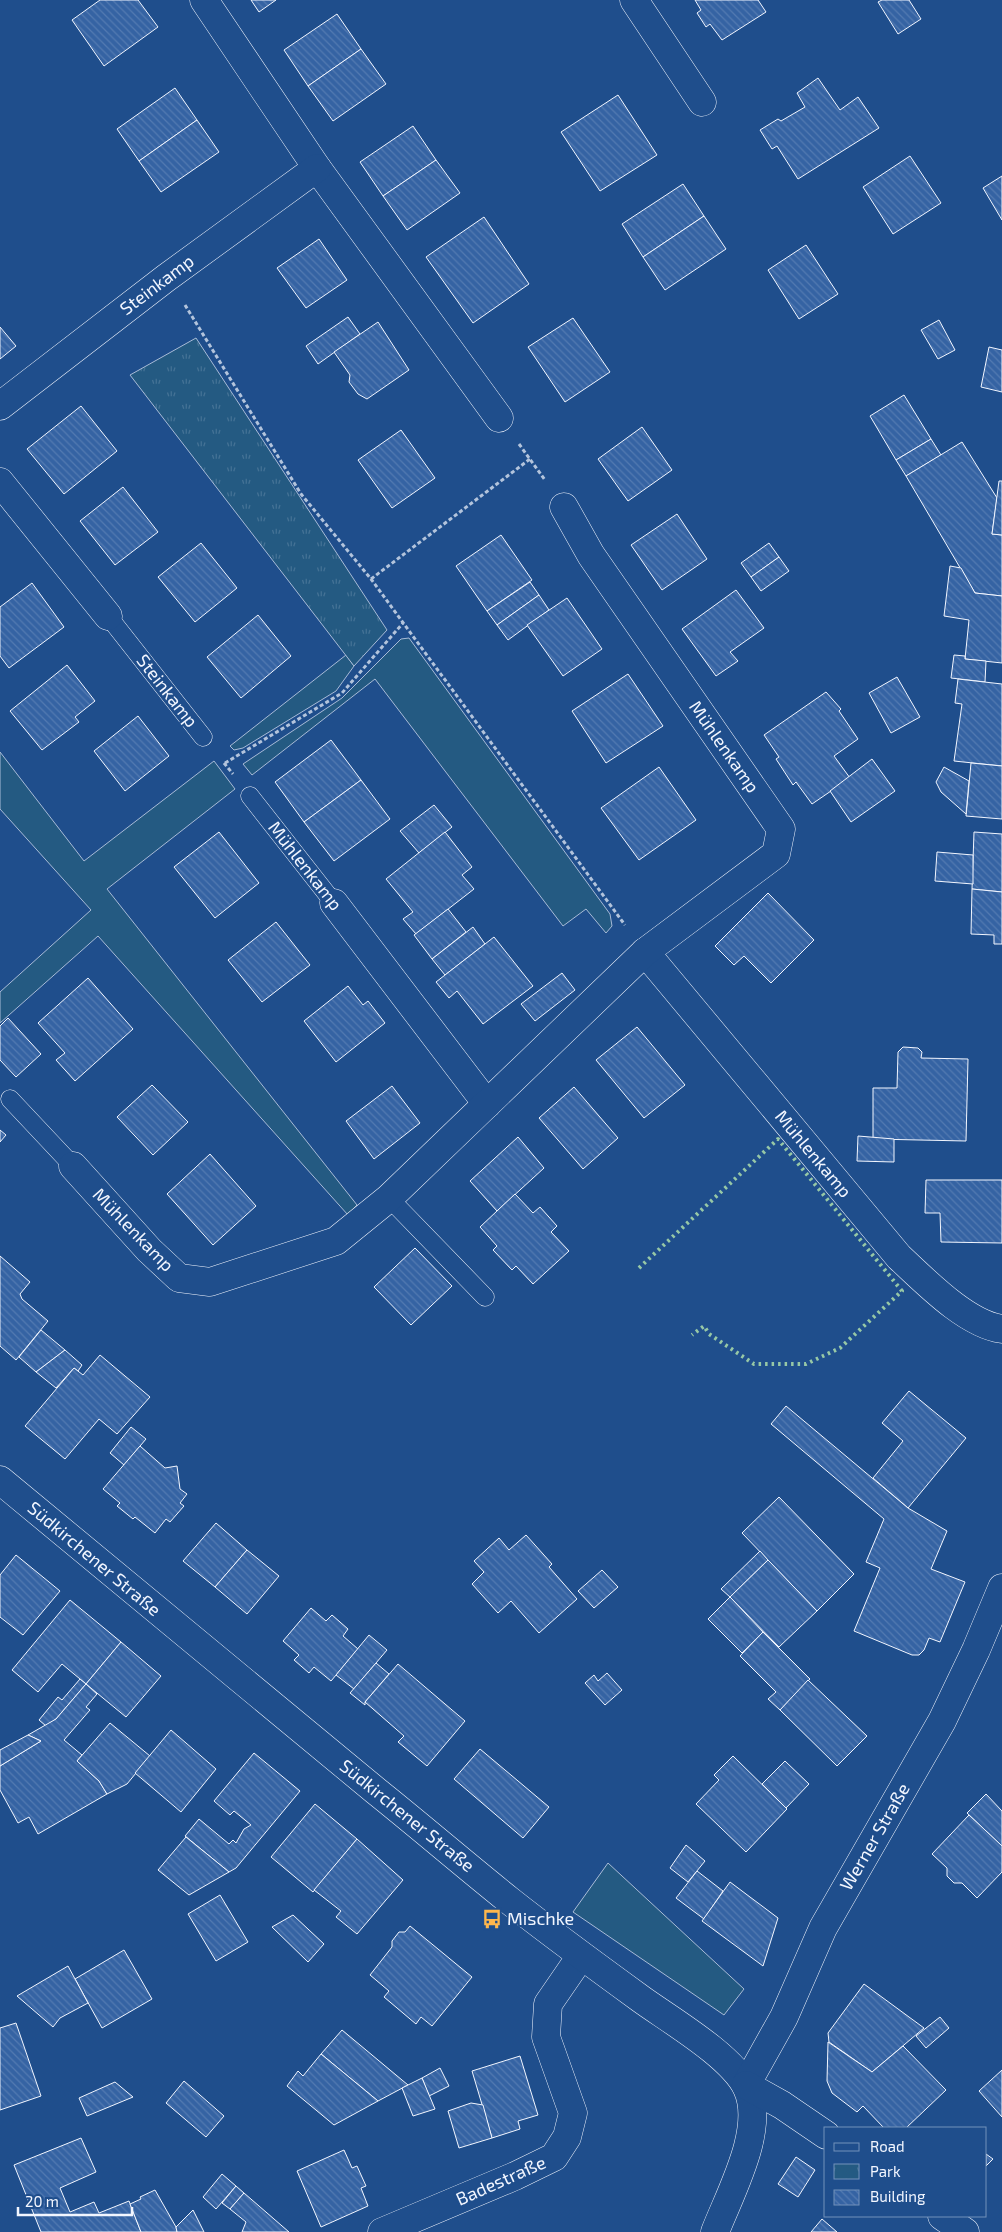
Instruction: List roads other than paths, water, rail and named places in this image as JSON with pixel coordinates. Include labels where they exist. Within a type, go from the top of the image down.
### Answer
[{"type":"street","points":[[204,0],[317,168],[499,418]]},
{"type":"street","points":[[634,0],[702,102]]},
{"type":"street","name":"Steinkamp","points":[[0,406],[166,278],[317,168]]},
{"type":"street","name":"Steinkamp","points":[[0,482],[108,616]]},
{"type":"street","name":"Mühlenkamp","points":[[73,1166],[148,1250],[179,1278],[210,1282],[336,1240],[389,1198],[645,952],[776,854],[781,829],[591,555],[564,507]]},
{"type":"street","name":"Mühlenkamp","points":[[334,903],[487,1104]]},
{"type":"street","name":"Mühlenkamp","points":[[645,952],[899,1257],[943,1298],[989,1327],[1002,1329]]},
{"type":"street","name":"Südkirchener Straße","points":[[0,1480],[191,1640],[508,1899],[581,1956],[707,2047],[734,2070],[746,2085],[782,2105],[824,2134]]},
{"type":"street","name":"Werner Straße","points":[[746,2085],[784,2016],[823,1928],[942,1720],[976,1650],[1002,1588]]},
{"type":"street","name":"Badestraße","points":[[382,2232],[554,2158],[567,2138],[573,2113],[546,2037],[548,2004],[581,1956]]},
{"type":"street","points":[[715,2232],[748,2145],[754,2114],[752,2100],[746,2085]]},
{"type":"street","points":[[944,2217],[966,2232]]},
{"type":"lane","name":"Steinkamp","points":[[108,616],[203,737]]},
{"type":"lane","name":"Mühlenkamp","points":[[250,796],[334,903]]},
{"type":"lane","name":"Mühlenkamp","points":[[10,1099],[73,1166]]},
{"type":"lane","points":[[389,1198],[485,1297]]},
{"type":"place","name":"Mischke","points":[[492,1919]]}]
